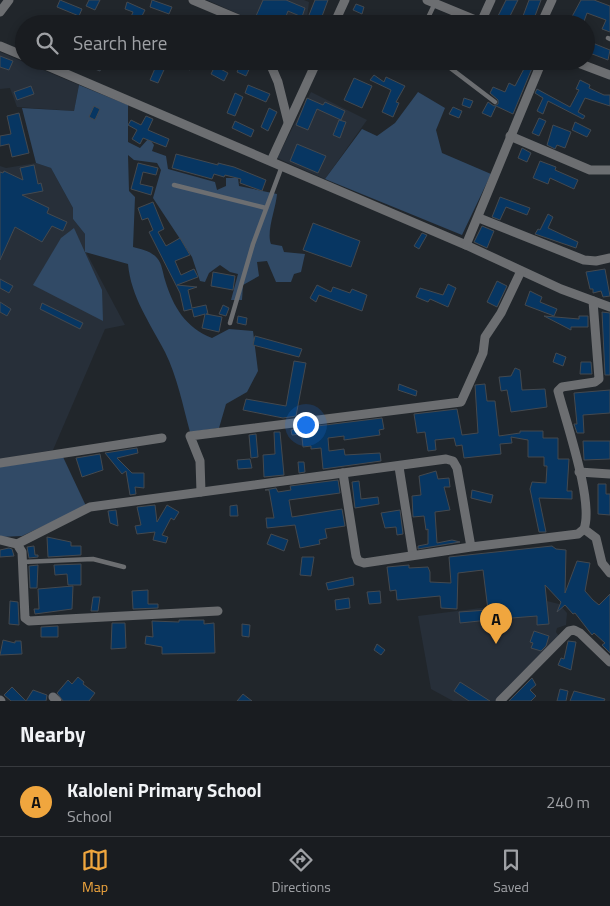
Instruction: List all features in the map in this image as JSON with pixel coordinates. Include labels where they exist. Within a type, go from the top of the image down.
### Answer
[{"type":"street","points":[[0,12],[10,0]]},
{"type":"street","points":[[193,0],[229,15]]},
{"type":"street","points":[[338,15],[345,0]]},
{"type":"street","points":[[486,15],[491,0]]},
{"type":"street","points":[[545,15],[552,0]]},
{"type":"street","points":[[431,2],[463,15]]},
{"type":"street","points":[[0,46],[15,52]]},
{"type":"street","points":[[595,69],[610,75]]},
{"type":"street","points":[[57,70],[466,245],[593,302],[610,307]]},
{"type":"street","points":[[273,70],[278,82],[288,122]]},
{"type":"street","points":[[271,161],[313,70]]},
{"type":"street","points":[[466,245],[538,70]]},
{"type":"street","points":[[510,136],[590,170],[610,170]]},
{"type":"street","points":[[478,218],[584,260],[596,261],[610,258]]},
{"type":"street","points":[[201,492],[200,461],[190,436],[461,402],[483,353],[486,337],[501,313],[521,271]]},
{"type":"street","points":[[343,473],[358,561],[364,563],[471,546],[578,534],[584,529],[586,513],[579,472],[558,392],[560,388],[595,382],[599,379],[593,302]]},
{"type":"street","points":[[0,463],[162,438]]},
{"type":"street","points":[[0,540],[17,544],[90,507],[399,467],[446,459],[453,461],[456,468],[471,546]]},
{"type":"street","points":[[399,467],[413,555]]},
{"type":"street","points":[[579,472],[610,474]]},
{"type":"street","points":[[584,529],[596,538],[602,563],[610,573]]},
{"type":"street","points":[[17,544],[22,552],[25,618],[29,621],[218,611]]},
{"type":"street","points":[[500,701],[568,631],[580,632],[610,662]]},
{"type":"lane","points":[[427,15],[431,2]]},
{"type":"lane","points":[[453,70],[495,102]]},
{"type":"lane","points":[[230,323],[253,244],[282,166]]},
{"type":"lane","points":[[174,185],[266,208]]},
{"type":"lane","points":[[22,562],[93,559],[124,567]]},
{"type":"shaded area","points":[[207,0],[304,0],[309,2],[307,15],[241,15]]},
{"type":"shaded area","points":[[0,52],[15,58],[15,70],[43,70],[79,85],[74,111],[17,107],[10,88],[0,89]]},
{"type":"shaded area","points":[[79,85],[128,105],[128,142],[140,148],[149,138],[154,145],[152,151],[166,156],[168,169],[215,182],[217,190],[226,186],[226,178],[238,178],[239,186],[277,194],[270,227],[271,244],[282,246],[284,252],[305,254],[301,272],[294,274],[291,282],[276,282],[267,261],[257,262],[259,276],[243,285],[242,300],[231,300],[238,274],[230,272],[220,265],[209,273],[205,282],[200,281],[192,257],[153,198],[161,170],[157,163],[134,160],[128,155],[129,191],[135,197],[133,247],[149,252],[159,260],[172,299],[182,315],[195,329],[212,338],[229,329],[253,331],[258,371],[247,392],[226,404],[219,428],[190,432],[173,371],[137,299],[128,264],[85,252],[85,234],[73,219],[73,208],[51,168],[36,163],[22,108],[74,111]]},
{"type":"shaded area","points":[[311,92],[367,120],[325,179],[277,158]]},
{"type":"shaded area","points":[[418,92],[445,108],[436,130],[442,153],[491,174],[462,235],[325,179],[362,129],[377,136],[395,123]]},
{"type":"shaded area","points":[[36,163],[51,168],[73,208],[73,219],[85,234],[86,252],[125,325],[105,329],[53,450],[0,459],[0,166],[6,168]]},
{"type":"shaded area","points":[[74,228],[102,290],[103,321],[33,285],[61,238]]},
{"type":"shaded area","points":[[63,457],[86,506],[22,536],[0,537],[0,467]]},
{"type":"shaded area","points":[[543,600],[559,604],[567,613],[566,625],[557,628],[556,632],[559,636],[495,701],[453,701],[431,689],[418,616]]},
{"type":"building","points":[[60,0],[82,9],[79,15],[77,15],[57,7]]},
{"type":"building","points":[[89,0],[100,0],[95,10],[86,6]]},
{"type":"building","points":[[152,0],[172,7],[169,14],[150,7]]},
{"type":"building","points":[[263,0],[286,0],[305,8],[303,15],[288,11],[286,15],[256,15]]},
{"type":"building","points":[[315,0],[328,0],[322,15],[309,15]]},
{"type":"building","points":[[506,0],[518,0],[510,15],[498,15]]},
{"type":"building","points":[[529,0],[541,0],[535,15],[523,15]]},
{"type":"building","points":[[581,0],[594,0],[610,6],[610,32],[602,29],[606,20],[587,13],[586,15],[573,15]]},
{"type":"building","points":[[127,2],[145,10],[142,15],[132,15],[133,12],[125,9]]},
{"type":"building","points":[[356,4],[364,7],[362,14],[353,10]]},
{"type":"building","points":[[595,44],[610,50],[608,60],[595,55]]},
{"type":"building","points":[[0,56],[13,61],[9,70],[0,67]]},
{"type":"building","points":[[154,70],[164,70],[158,83],[150,80]]},
{"type":"building","points":[[213,70],[222,70],[228,73],[224,81],[211,74]]},
{"type":"building","points":[[238,70],[249,70],[246,76],[237,72]]},
{"type":"building","points":[[523,70],[531,70],[513,114],[496,106],[491,117],[482,113],[488,102],[494,106],[498,104],[498,100],[490,93],[493,87],[505,92],[509,83],[515,86]]},
{"type":"building","points":[[374,75],[384,82],[386,77],[405,86],[396,102],[399,103],[393,117],[382,112],[391,90],[370,80]]},
{"type":"building","points":[[354,78],[372,86],[362,108],[344,100]]},
{"type":"building","points":[[580,80],[590,85],[589,88],[604,95],[610,95],[610,106],[585,98],[578,112],[585,116],[583,119],[548,101],[543,114],[537,111],[543,98],[535,93],[537,89],[570,107],[579,90],[576,89]]},
{"type":"building","points":[[248,85],[270,94],[266,102],[245,93]]},
{"type":"building","points":[[31,86],[34,94],[17,100],[14,92]]},
{"type":"building","points":[[235,93],[243,97],[235,116],[227,113]]},
{"type":"building","points":[[307,98],[323,105],[325,102],[345,111],[341,120],[317,109],[308,130],[296,125]]},
{"type":"building","points":[[464,98],[473,101],[470,108],[462,105]]},
{"type":"building","points":[[94,106],[100,109],[95,120],[89,117]]},
{"type":"building","points":[[453,107],[462,111],[459,118],[449,114]]},
{"type":"building","points":[[269,108],[277,112],[268,131],[261,127]]},
{"type":"building","points":[[19,113],[29,153],[12,157],[9,144],[0,146],[0,136],[11,134],[7,116]]},
{"type":"building","points":[[146,116],[153,119],[148,130],[169,139],[166,147],[143,138],[140,144],[132,139],[137,130],[128,125],[131,120],[141,125]]},
{"type":"building","points":[[539,118],[546,121],[539,136],[532,133]]},
{"type":"building","points":[[339,120],[346,122],[340,138],[333,135]]},
{"type":"building","points":[[235,121],[254,130],[251,137],[232,128]]},
{"type":"building","points":[[575,122],[591,130],[587,137],[572,130]]},
{"type":"building","points":[[553,125],[571,132],[565,148],[557,145],[555,149],[547,145]]},
{"type":"building","points":[[297,144],[326,156],[318,173],[290,161]]},
{"type":"building","points":[[522,148],[531,153],[527,162],[518,158]]},
{"type":"building","points":[[176,154],[218,165],[218,163],[234,167],[266,180],[262,191],[240,183],[241,179],[214,174],[212,179],[172,168]]},
{"type":"building","points":[[540,161],[556,167],[555,170],[578,180],[574,189],[550,178],[548,184],[533,178]]},
{"type":"building","points":[[138,163],[158,168],[156,175],[143,172],[140,184],[153,187],[151,195],[131,189]]},
{"type":"building","points":[[34,165],[38,184],[41,183],[43,191],[22,195],[49,208],[47,213],[67,222],[63,231],[52,226],[42,242],[15,227],[0,260],[0,172],[3,173],[4,171],[23,180],[20,168]]},
{"type":"building","points":[[500,197],[530,208],[527,215],[506,207],[500,220],[492,217]]},
{"type":"building","points":[[153,202],[164,229],[158,232],[166,246],[180,238],[190,255],[175,261],[181,275],[194,269],[198,277],[177,285],[197,287],[188,290],[192,308],[206,305],[208,314],[206,314],[222,317],[219,332],[202,328],[205,314],[194,317],[192,309],[184,311],[180,293],[149,232],[153,230],[148,218],[142,220],[138,208]]},
{"type":"building","points":[[548,214],[553,217],[548,228],[578,242],[576,248],[535,234],[538,229],[540,230]]},
{"type":"building","points":[[313,223],[360,241],[351,267],[303,250]]},
{"type":"building","points":[[482,226],[494,231],[487,248],[474,242]]},
{"type":"building","points":[[422,233],[427,235],[419,249],[414,246]]},
{"type":"building","points":[[605,269],[610,296],[603,297],[601,291],[593,293],[593,289],[590,289],[586,272]]},
{"type":"building","points":[[213,272],[235,276],[233,290],[211,286]]},
{"type":"building","points":[[0,279],[13,286],[9,293],[0,288]]},
{"type":"building","points":[[497,281],[507,286],[497,307],[487,302]]},
{"type":"building","points":[[448,284],[456,288],[448,307],[430,299],[428,302],[416,297],[420,288],[443,295]]},
{"type":"building","points":[[317,285],[331,292],[333,287],[350,293],[352,289],[367,295],[362,311],[319,295],[316,302],[310,298]]},
{"type":"building","points":[[530,291],[542,297],[540,302],[557,309],[554,316],[525,305]]},
{"type":"building","points":[[0,302],[11,309],[7,316],[0,312]]},
{"type":"building","points":[[42,303],[83,323],[80,329],[40,309]]},
{"type":"building","points":[[223,305],[229,308],[226,316],[219,314]]},
{"type":"building","points":[[602,312],[610,313],[610,375],[605,375]]},
{"type":"building","points":[[238,316],[247,318],[246,325],[237,323]]},
{"type":"building","points":[[544,316],[579,319],[579,316],[588,316],[588,327],[571,327],[571,330]]},
{"type":"building","points":[[255,336],[302,349],[299,357],[253,345]]},
{"type":"building","points":[[556,353],[566,357],[563,366],[553,362]]},
{"type":"building","points":[[294,361],[306,363],[296,416],[283,418],[243,410],[246,399],[286,406]]},
{"type":"building","points":[[581,362],[591,362],[592,374],[580,374]]},
{"type":"building","points":[[515,368],[520,370],[522,390],[545,389],[547,407],[511,412],[507,390],[501,391],[499,377],[511,376]]},
{"type":"building","points":[[399,384],[417,391],[416,396],[398,390]]},
{"type":"building","points":[[485,384],[487,401],[495,401],[499,436],[520,433],[520,431],[543,431],[543,438],[558,438],[558,459],[569,459],[567,491],[572,491],[572,499],[539,498],[546,532],[539,532],[530,489],[532,482],[546,483],[547,466],[544,466],[544,457],[528,457],[528,440],[511,437],[512,443],[500,444],[501,454],[464,458],[462,445],[456,446],[454,438],[435,440],[436,450],[428,451],[425,432],[417,433],[414,414],[457,409],[462,435],[478,433],[475,385]]},
{"type":"building","points":[[610,390],[610,413],[583,415],[584,433],[577,433],[574,424],[577,424],[574,393]]},
{"type":"building","points":[[382,418],[384,429],[379,430],[380,435],[344,440],[344,436],[328,438],[329,451],[344,449],[345,455],[380,453],[381,461],[323,469],[321,448],[311,449],[311,446],[303,447],[301,428]]},
{"type":"building","points":[[301,428],[302,434],[292,435],[291,430]]},
{"type":"building","points":[[274,432],[280,432],[284,475],[264,477],[263,455],[275,454]]},
{"type":"building","points":[[256,434],[258,457],[251,458],[249,435]]},
{"type":"building","points":[[583,441],[610,441],[610,459],[584,460]]},
{"type":"building","points":[[137,448],[138,453],[117,458],[132,473],[144,473],[144,488],[135,487],[136,494],[130,495],[126,471],[122,474],[105,453]]},
{"type":"building","points":[[100,454],[103,470],[82,477],[76,458]]},
{"type":"building","points":[[250,459],[252,468],[238,469],[237,460]]},
{"type":"building","points":[[298,462],[304,462],[305,472],[299,473]]},
{"type":"building","points":[[436,471],[438,479],[449,478],[450,487],[444,487],[450,510],[435,512],[437,543],[452,540],[460,542],[418,549],[418,546],[428,544],[428,529],[426,530],[424,516],[413,517],[412,496],[421,495],[419,476]]},
{"type":"building","points":[[338,480],[340,493],[289,500],[292,517],[342,509],[345,526],[325,529],[327,538],[319,540],[320,544],[300,548],[295,525],[267,528],[266,518],[274,518],[269,490],[265,490],[276,488],[278,492],[291,490],[290,486]]},
{"type":"building","points":[[359,481],[361,499],[378,497],[379,504],[355,508],[352,482]]},
{"type":"building","points":[[598,484],[606,484],[606,494],[610,494],[610,515],[598,514]]},
{"type":"building","points":[[472,490],[493,495],[491,503],[471,498]]},
{"type":"building","points":[[155,505],[157,522],[167,505],[179,512],[174,520],[171,518],[162,535],[168,537],[166,543],[153,540],[155,532],[137,534],[135,526],[141,525],[137,507]]},
{"type":"building","points":[[237,505],[238,516],[230,516],[230,506]]},
{"type":"building","points":[[116,510],[118,526],[110,523],[108,511]]},
{"type":"building","points":[[400,510],[403,534],[397,535],[396,527],[385,528],[381,513]]},
{"type":"building","points":[[271,534],[288,540],[284,551],[267,544]]},
{"type":"building","points":[[47,537],[71,542],[71,546],[81,546],[81,555],[48,557]]},
{"type":"building","points":[[34,546],[35,555],[38,555],[38,557],[29,558],[27,547]]},
{"type":"building","points":[[552,546],[556,549],[566,550],[565,593],[577,561],[590,563],[585,591],[593,600],[599,605],[610,594],[610,653],[602,645],[605,643],[594,633],[592,635],[575,613],[573,614],[565,605],[557,612],[561,602],[545,585],[549,624],[537,625],[537,616],[499,619],[500,629],[490,629],[489,620],[460,623],[459,612],[488,610],[483,570],[458,573],[457,609],[441,608],[440,596],[397,600],[396,590],[390,591],[387,567],[409,565],[409,568],[428,567],[430,582],[451,583],[449,557]]},
{"type":"building","points":[[12,549],[14,556],[0,557],[0,550]]},
{"type":"building","points":[[302,557],[314,557],[311,576],[300,575]]},
{"type":"building","points":[[81,564],[81,585],[68,585],[67,574],[55,575],[54,565]]},
{"type":"building","points":[[38,565],[37,588],[30,588],[29,566]]},
{"type":"building","points":[[353,577],[354,585],[328,590],[326,583]]},
{"type":"building","points":[[73,586],[72,609],[35,614],[34,609],[39,609],[38,589]]},
{"type":"building","points":[[148,590],[148,604],[158,604],[158,608],[133,609],[132,591]]},
{"type":"building","points":[[380,591],[381,603],[369,604],[367,592]]},
{"type":"building","points":[[93,597],[100,597],[98,611],[91,611]]},
{"type":"building","points":[[349,598],[350,608],[336,610],[335,600]]},
{"type":"building","points":[[10,601],[18,602],[19,625],[9,624]]},
{"type":"building","points":[[179,620],[204,620],[204,624],[214,623],[215,653],[162,654],[162,647],[145,644],[146,636],[153,637],[152,621],[179,622]]},
{"type":"building","points":[[112,623],[125,623],[126,648],[111,649]]},
{"type":"building","points":[[242,624],[250,625],[249,637],[242,636]]},
{"type":"building","points":[[58,626],[58,637],[41,637],[41,627]]},
{"type":"building","points":[[534,631],[549,636],[546,646],[541,651],[531,648],[533,643],[530,642]]},
{"type":"building","points":[[3,640],[15,643],[15,641],[21,641],[22,654],[0,655]]},
{"type":"building","points":[[568,641],[576,642],[571,670],[558,665],[561,658],[564,659]]},
{"type":"building","points":[[377,644],[385,650],[381,655],[374,650]]},
{"type":"building","points":[[78,677],[84,682],[83,684],[95,693],[89,701],[63,701],[57,693],[68,680],[72,684]]},
{"type":"building","points":[[532,678],[536,685],[530,690],[536,696],[531,701],[509,701]]},
{"type":"building","points":[[460,682],[490,701],[469,701],[454,691]]},
{"type":"building","points":[[12,687],[26,701],[11,701],[4,695]]},
{"type":"building","points":[[560,689],[568,691],[566,701],[557,701]]},
{"type":"building","points":[[33,690],[47,695],[46,701],[26,701]]},
{"type":"building","points":[[574,691],[605,699],[604,701],[570,701]]},
{"type":"building","points":[[243,694],[252,701],[237,701]]},
{"type":"place","name":"Kaloleni Primary School","points":[[496,644]]}]
